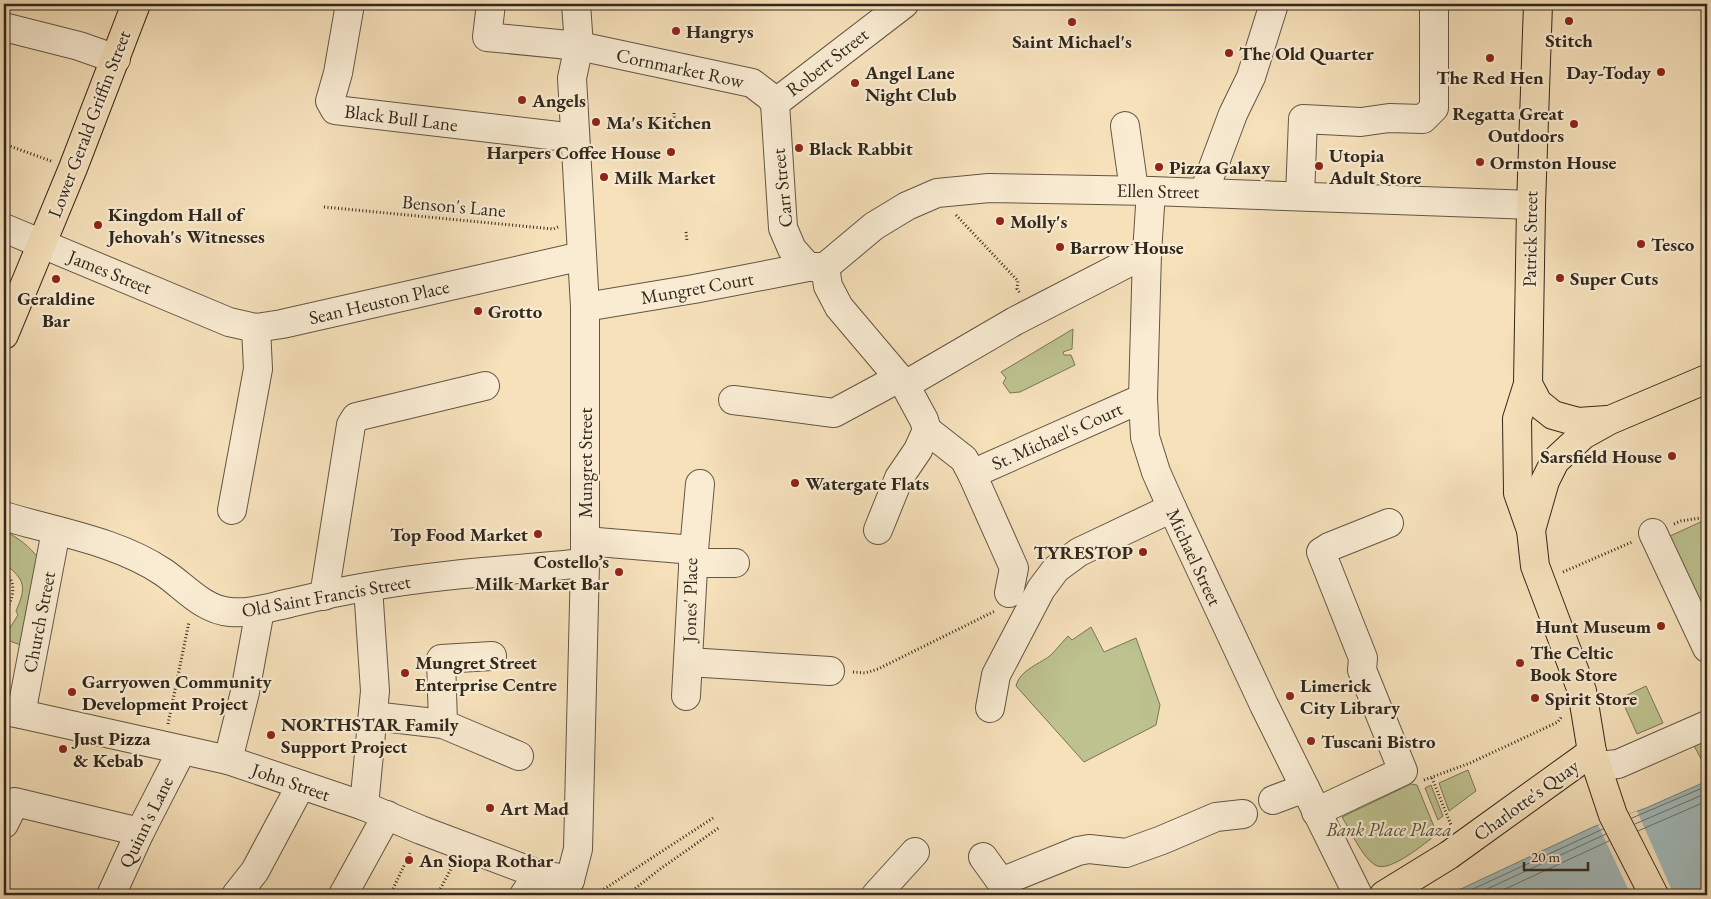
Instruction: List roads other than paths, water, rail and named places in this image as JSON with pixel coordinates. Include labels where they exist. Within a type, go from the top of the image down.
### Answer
[{"type":"main road","name":"Lower Gerald Griffin Street","points":[[4,335],[73,168],[136,4]]},
{"type":"main road","name":"Patrick Street","points":[[1531,530],[1518,494],[1517,418],[1528,384],[1531,205],[1538,4]]},
{"type":"main road","points":[[1654,895],[1614,815],[1594,759],[1582,691],[1536,566],[1531,530],[1545,481],[1555,461],[1583,435],[1610,420],[1707,379]]},
{"type":"main road","points":[[1528,384],[1538,402],[1554,415],[1578,422],[1610,420]]},
{"type":"main road","name":"Charlotte's Quay","points":[[1384,895],[1449,855],[1594,759]]},
{"type":"street","name":"Black Bull Lane","points":[[350,4],[338,73],[330,101],[335,110],[575,138]]},
{"type":"street","name":"Cornmarket Row","points":[[491,4],[487,37],[578,46],[752,83],[770,96],[775,103]]},
{"type":"street","name":"Mungret Street","points":[[576,4],[578,46],[572,78],[585,307],[585,552],[578,888]]},
{"type":"street","name":"Robert Street","points":[[775,103],[904,4]]},
{"type":"street","points":[[1208,181],[1233,114],[1251,77],[1274,4]]},
{"type":"street","points":[[1300,196],[1303,119],[1361,122],[1389,118],[1423,119],[1434,108],[1434,4]]},
{"type":"street","points":[[4,28],[79,46],[116,58]]},
{"type":"street","name":"Carr Street","points":[[775,103],[783,228],[792,249],[817,267]]},
{"type":"street","name":"Michael Street","points":[[1125,126],[1143,191],[1147,253],[1143,398],[1145,437],[1156,441],[1156,472],[1172,508],[1264,705],[1358,895]]},
{"type":"street","name":"Ellen Street","points":[[817,267],[874,226],[906,206],[937,193],[989,188],[1143,191],[1531,205]]},
{"type":"street","name":"James Street","points":[[4,228],[179,300]]},
{"type":"street","points":[[732,400],[834,413],[902,382],[1147,253]]},
{"type":"street","name":"Sean Heuston Place","points":[[179,300],[229,322],[256,328],[282,324],[582,256]]},
{"type":"street","points":[[817,267],[839,307],[902,382],[924,420],[927,430],[964,459],[1014,568],[1009,593]]},
{"type":"street","name":"Mungret Court","points":[[585,307],[817,267]]},
{"type":"street","points":[[232,510],[258,369],[256,328]]},
{"type":"street","points":[[324,596],[351,425],[356,417],[485,386]]},
{"type":"street","name":"St. Michael's Court","points":[[972,474],[1143,398]]},
{"type":"street","points":[[878,530],[899,478],[918,450],[927,430]]},
{"type":"street","points":[[700,484],[694,557],[735,563]]},
{"type":"street","points":[[990,708],[996,675],[1041,589],[1056,569],[1079,552],[1172,508]]},
{"type":"street","name":"Old Saint Francis Street","points":[[4,516],[102,542],[153,565],[207,606],[230,612],[260,610],[368,587],[585,552]]},
{"type":"street","points":[[1273,800],[1310,800],[1403,771],[1362,670],[1363,658],[1321,552],[1389,523]]},
{"type":"street","name":"Church Street","points":[[12,712],[56,531]]},
{"type":"street","points":[[1653,533],[1707,648]]},
{"type":"street","name":"Jones' Place","points":[[585,552],[694,557],[686,696]]},
{"type":"street","points":[[343,895],[376,810],[374,691],[368,587]]},
{"type":"street","points":[[228,760],[245,692],[260,610]]},
{"type":"street","points":[[443,724],[441,660],[492,656]]},
{"type":"street","points":[[688,662],[830,671]]},
{"type":"street","name":"John Street","points":[[12,712],[228,760],[376,810],[421,830],[464,845],[531,884],[578,888]]},
{"type":"street","points":[[373,716],[443,724],[519,756]]},
{"type":"street","points":[[1594,759],[1618,764],[1707,725]]},
{"type":"street","name":"Quinn's Lane","points":[[113,895],[112,893],[140,832],[173,748]]},
{"type":"street","points":[[236,895],[255,871],[301,785]]},
{"type":"street","points":[[4,824],[15,802],[140,832]]},
{"type":"street","points":[[983,857],[1004,889],[1078,850],[1090,849],[1125,860],[1173,834],[1243,814]]},
{"type":"street","points":[[876,895],[915,852]]},
{"type":"water","points":[[1707,781],[1707,895],[1448,895],[1593,827],[1646,808]]},
{"type":"place","name":"Stitch","points":[[1569,21]]},
{"type":"place","name":"Saint Michael's","points":[[1072,22]]},
{"type":"place","name":"Hangrys","points":[[676,31]]},
{"type":"place","name":"The Old Quarter","points":[[1229,53]]},
{"type":"place","name":"The Red Hen","points":[[1490,58]]},
{"type":"place","name":"Day-Today","points":[[1661,72]]},
{"type":"place","name":"Angel Lane Night Club","points":[[855,83]]},
{"type":"place","name":"Angels","points":[[522,100]]},
{"type":"place","name":"Ma's Kitchen","points":[[596,122]]},
{"type":"place","name":"Regatta Great Outdoors","points":[[1574,124]]},
{"type":"place","name":"Black Rabbit","points":[[799,148]]},
{"type":"place","name":"Harpers Coffee House","points":[[671,152]]},
{"type":"place","name":"Ormston House","points":[[1480,162]]},
{"type":"place","name":"Utopia Adult Store","points":[[1319,166]]},
{"type":"place","name":"Pizza Galaxy","points":[[1159,167]]},
{"type":"place","name":"Milk Market","points":[[604,177]]},
{"type":"place","name":"Molly's","points":[[1000,221]]},
{"type":"place","name":"Kingdom Hall of Jehovah's Witnesses","points":[[98,225]]},
{"type":"place","name":"Tesco","points":[[1641,244]]},
{"type":"place","name":"Barrow House","points":[[1060,247]]},
{"type":"place","name":"Super Cuts","points":[[1560,278]]},
{"type":"place","name":"Geraldine Bar","points":[[56,279]]},
{"type":"place","name":"Grotto","points":[[478,311]]},
{"type":"place","name":"Sarsfield House","points":[[1672,456]]},
{"type":"place","name":"Watergate Flats","points":[[795,483]]},
{"type":"place","name":"Top Food Market","points":[[538,534]]},
{"type":"place","name":"TYRESTOP","points":[[1143,552]]},
{"type":"place","name":"Costello’s Milk Market Bar","points":[[619,572]]},
{"type":"place","name":"Hunt Museum","points":[[1661,626]]},
{"type":"place","name":"The Celtic Book Store","points":[[1520,663]]},
{"type":"place","name":"Mungret Street Enterprise Centre","points":[[405,673]]},
{"type":"place","name":"Garryowen Community Development Project","points":[[72,692]]},
{"type":"place","name":"Limerick City Library","points":[[1290,696]]},
{"type":"place","name":"Spirit Store","points":[[1535,698]]},
{"type":"place","name":"NORTHSTAR Family Support Project","points":[[271,735]]},
{"type":"place","name":"Tuscani Bistro","points":[[1311,741]]},
{"type":"place","name":"Just Pizza & Kebab","points":[[63,749]]},
{"type":"place","name":"Art Mad","points":[[490,808]]},
{"type":"place","name":"An Siopa Rothar","points":[[409,860]]},
{"type":"park label","name":"Bank Place Plaza","points":[[1389,829]]}]
